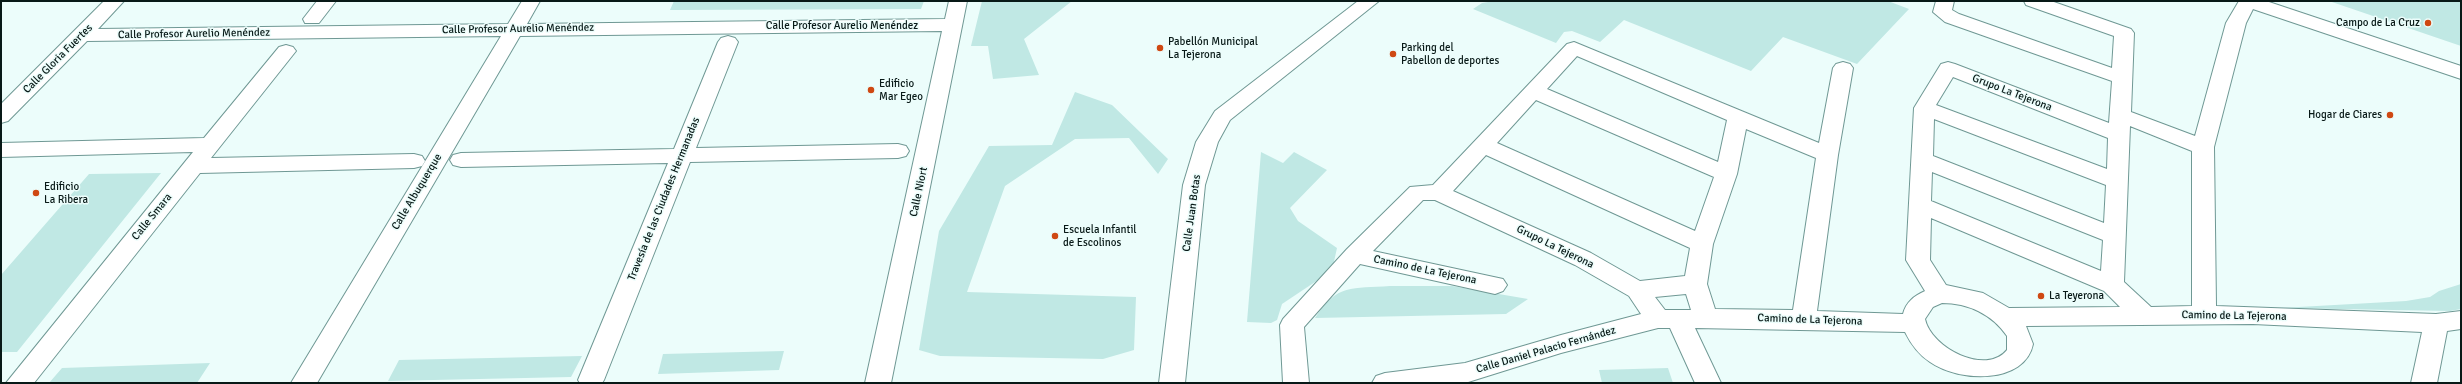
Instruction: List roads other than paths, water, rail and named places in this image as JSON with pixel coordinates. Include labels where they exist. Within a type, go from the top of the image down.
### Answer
[{"type":"street","name":"Calle Gloria Fuertes","points":[[1,116],[115,1]]},
{"type":"street","points":[[312,19],[327,1]]},
{"type":"street","name":"Calle Albuquerque","points":[[304,383],[531,1]]},
{"type":"street","name":"Calle Niort","points":[[878,383],[958,1]]},
{"type":"street","name":"Calle Juan Botas","points":[[1172,383],[1194,186],[1207,142],[1222,116],[1370,1]]},
{"type":"street","points":[[1945,1],[1942,12],[1952,18],[2122,78]]},
{"type":"street","points":[[2033,1],[2124,33],[2112,284]]},
{"type":"street","points":[[2204,315],[2203,147],[2236,23],[2248,1],[2461,73]]},
{"type":"street","name":"Calle Profesor Aurelio Menéndez","points":[[82,35],[954,25]]},
{"type":"street","name":"Travesía de las Ciudades Hermanadas","points":[[590,380],[728,42]]},
{"type":"street","points":[[1438,193],[1535,92],[1574,48],[1738,116],[1827,155]]},
{"type":"street","name":"Calle Smara","points":[[18,383],[286,51]]},
{"type":"street","points":[[1804,320],[1827,155],[1843,68]]},
{"type":"street","name":"Grupo La Tejerona","points":[[1939,294],[1918,260],[1924,108],[1948,68],[2120,124],[2203,147]]},
{"type":"street","points":[[1535,92],[1726,174]]},
{"type":"street","points":[[1924,108],[2117,181]]},
{"type":"street","points":[[1708,320],[1695,284],[1702,244],[1726,174],[1738,116]]},
{"type":"street","points":[[1,150],[210,145]]},
{"type":"street","points":[[1483,145],[1702,244]]},
{"type":"street","points":[[461,160],[898,151]]},
{"type":"street","points":[[1922,160],[2114,236]]},
{"type":"street","points":[[194,166],[414,161]]},
{"type":"street","name":"Grupo La Tejerona","points":[[1296,383],[1292,325],[1355,255],[1418,192],[1438,193],[1583,259],[1637,290],[1668,319],[1708,383]]},
{"type":"street","points":[[1921,205],[2112,284],[2144,315]]},
{"type":"street","name":"Camino de La Tejerona","points":[[1355,255],[1495,285]]},
{"type":"street","points":[[1637,290],[1695,284]]},
{"type":"street","points":[[1939,294],[1956,294],[1974,299],[1991,306],[2006,317],[2017,331],[2021,345],[2018,357],[1997,377],[1945,358],[1933,351],[1920,337],[1913,323],[1914,310],[1924,299],[1939,294]]},
{"type":"street","name":"Camino de La Tejerona","points":[[2006,317],[2204,315],[2436,323],[2461,320]]},
{"type":"street","name":"Calle Daniel Palacio Fernández","points":[[1385,383],[1465,373],[1561,344],[1668,319],[1708,320]]},
{"type":"street","name":"Camino de La Tejerona","points":[[1708,320],[1804,320],[1913,323]]},
{"type":"street","points":[[2424,383],[2436,323]]},
{"type":"place","name":"Campo de La Cruz","points":[[2428,23]]},
{"type":"place","name":"Pabellón Municipal La Tejerona","points":[[1160,48]]},
{"type":"place","name":"Parking del Pabellon de deportes","points":[[1393,54]]},
{"type":"place","name":"Edificio Mar Egeo","points":[[871,90]]},
{"type":"place","name":"Hogar de Ciares","points":[[2390,115]]},
{"type":"place","name":"Edificio La Ribera","points":[[36,193]]},
{"type":"place","name":"Escuela Infantil de Escolinos","points":[[1055,236]]},
{"type":"place","name":"La Teyerona","points":[[2041,296]]}]
